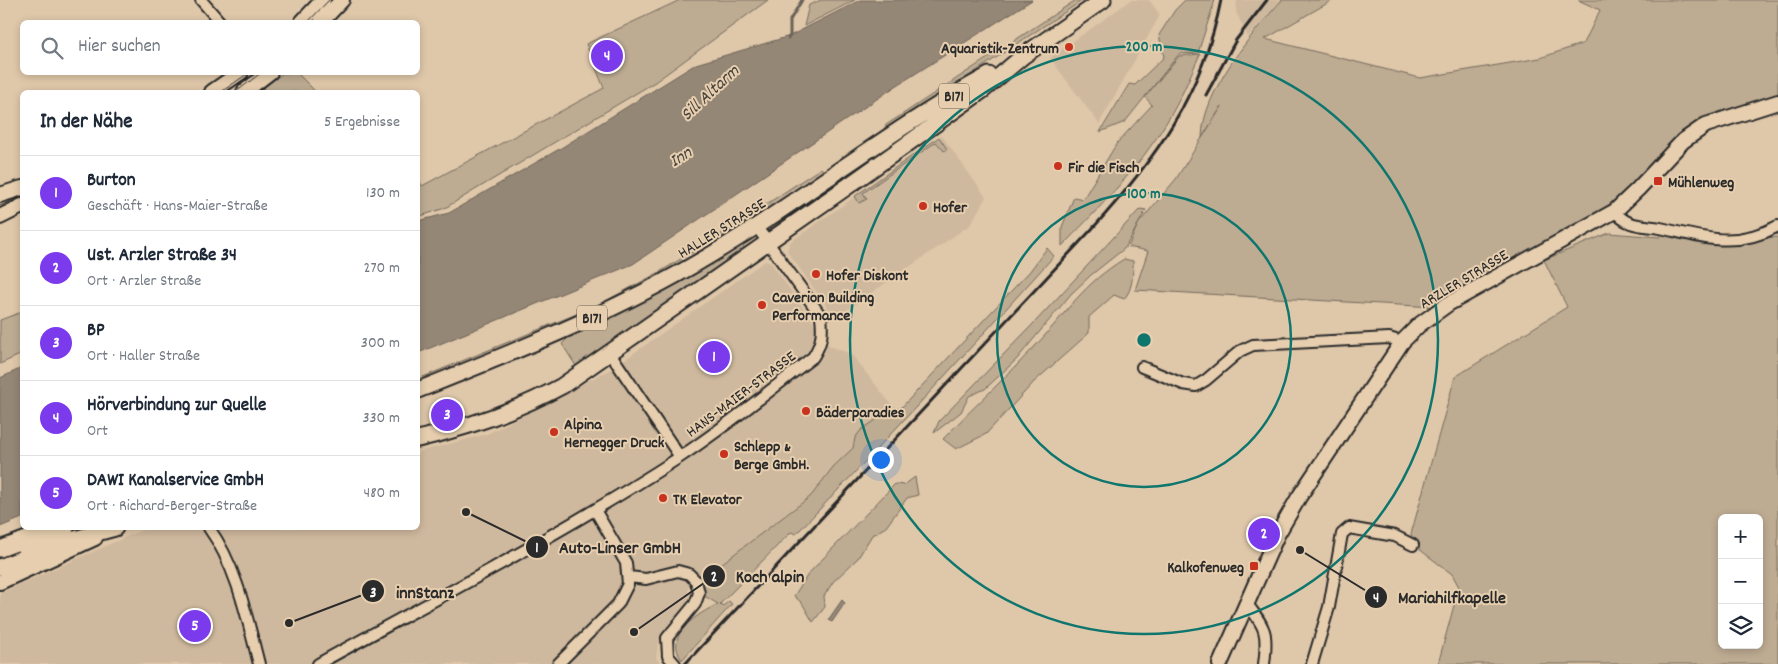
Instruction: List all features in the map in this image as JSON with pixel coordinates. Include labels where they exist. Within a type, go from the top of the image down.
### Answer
[{"type":"main road","points":[[304,20],[323,0]]},
{"type":"main road","points":[[324,20],[342,0]]},
{"type":"main road","name":"HALLER STRASSE","points":[[420,389],[622,306],[691,267],[887,138],[1023,56],[1102,0]]},
{"type":"main road","name":"HALLER STRASSE","points":[[420,438],[497,417],[531,403],[562,386],[983,90],[1023,56]]},
{"type":"main road","points":[[215,90],[237,75]]},
{"type":"main road","points":[[246,90],[249,83],[248,75]]},
{"type":"main road","points":[[246,90],[266,75]]},
{"type":"main road","name":"ARZLER STRASSE","points":[[1220,664],[1276,535],[1299,497],[1402,342],[1419,325],[1448,304],[1615,211],[1683,141],[1706,125],[1778,102]]},
{"type":"main road","points":[[0,195],[20,189]]},
{"type":"main road","points":[[0,217],[20,207]]},
{"type":"main road","points":[[0,549],[52,530]]},
{"type":"main road","points":[[0,558],[62,530]]},
{"type":"main road","points":[[0,567],[60,544],[107,530]]},
{"type":"main road","points":[[0,582],[110,530]]},
{"type":"street","points":[[201,0],[218,20]]},
{"type":"street","points":[[1615,211],[1628,223],[1716,240],[1750,238],[1778,226]]},
{"type":"street","name":"HANS-MAIER-STRASSE","points":[[318,664],[595,510],[680,457],[738,416],[813,357],[820,346],[823,331],[821,316],[756,226]]},
{"type":"street","points":[[1142,367],[1183,384],[1196,386],[1206,380],[1240,351],[1253,345],[1389,338],[1402,342]]},
{"type":"street","points":[[610,352],[680,457]]},
{"type":"street","points":[[558,664],[618,604],[626,591],[628,577],[623,558],[595,510]]},
{"type":"street","points":[[1312,664],[1329,607],[1342,534],[1349,528],[1395,536],[1413,545]]},
{"type":"street","points":[[210,530],[217,539],[241,595],[260,664]]},
{"type":"street","points":[[215,530],[217,539]]},
{"type":"street","points":[[628,577],[646,579],[678,571],[689,574],[696,581],[698,593],[695,604],[667,638],[668,656],[675,664]]},
{"type":"street","points":[[1246,604],[1263,624],[1266,647],[1264,664]]},
{"type":"shaded area","points":[[680,0],[768,0],[655,82],[445,208],[420,216],[420,182],[422,186],[604,88],[586,44]]},
{"type":"shaded area","points":[[821,0],[855,0],[804,26],[809,5]]},
{"type":"shaded area","points":[[1076,0],[1083,0],[886,131],[884,129],[886,125]]},
{"type":"shaded area","points":[[1131,0],[1149,0],[1160,15],[1099,124],[1050,58]]},
{"type":"shaded area","points":[[1185,0],[1215,0],[1198,53],[1179,54],[1125,122],[1100,132],[1129,84],[1135,85],[1164,57],[1159,35],[1175,10]]},
{"type":"shaded area","points":[[1237,0],[1282,0],[1248,37],[1236,12]]},
{"type":"shaded area","points":[[1282,0],[1333,0],[1265,39],[1420,78],[1540,58],[1584,43],[1600,10],[1578,0],[1778,0],[1778,101],[1695,124],[1615,211],[1434,307],[1135,290],[1148,251],[1128,247],[1138,224],[1176,179],[1202,138],[1204,120],[1219,83],[1244,46]]},
{"type":"shaded area","points":[[1200,54],[1173,112],[1145,154],[1119,186],[1062,246],[1062,227],[1074,197],[1083,199],[1117,143],[1152,105],[1145,97],[1179,56]]},
{"type":"shaded area","points":[[280,75],[299,75],[314,90],[261,90]]},
{"type":"shaded area","points":[[981,83],[774,230],[781,220]]},
{"type":"shaded area","points":[[942,136],[986,197],[970,225],[835,318],[787,251],[790,242]]},
{"type":"shaded area","points":[[939,137],[947,149],[944,151],[936,142],[863,193],[867,199],[859,203],[855,196]]},
{"type":"shaded area","points":[[821,168],[825,172],[745,226],[744,219]]},
{"type":"shaded area","points":[[1140,209],[1146,210],[1125,248],[1071,294],[1017,359],[985,389],[969,396],[961,412],[934,433],[939,421],[1035,322]]},
{"type":"shaded area","points":[[731,228],[736,232],[600,309],[420,383],[420,378],[596,306],[658,273]]},
{"type":"shaded area","points":[[1661,229],[1725,241],[1778,237],[1778,664],[1438,664],[1459,587],[1452,574],[1415,546],[1411,534],[1455,377],[1567,307],[1544,260],[1609,233],[1660,237]]},
{"type":"shaded area","points":[[742,244],[746,250],[578,369],[562,344],[572,334]]},
{"type":"shaded area","points":[[1047,248],[1054,256],[829,500],[796,534],[791,532],[720,604],[723,606],[729,601],[732,604],[682,660],[677,651],[680,633],[693,619],[718,604],[699,593],[696,581],[811,496],[833,467],[853,448],[855,438],[861,430],[894,408],[900,409],[1030,271]]},
{"type":"shaded area","points":[[1124,259],[1133,261],[1133,276],[1131,286],[1124,299],[1114,295],[1089,317],[1089,333],[1034,382],[986,434],[956,449],[943,439],[1026,356],[1097,278]]},
{"type":"shaded area","points":[[765,261],[771,263],[830,346],[851,354],[894,408],[861,430],[855,438],[853,448],[833,467],[811,496],[688,588],[689,603],[683,618],[658,644],[656,658],[661,664],[0,664],[0,593],[142,530],[420,530],[420,451],[487,434],[611,369]]},
{"type":"shaded area","points":[[20,313],[20,355],[0,364],[0,320]]},
{"type":"shaded area","points":[[915,477],[918,495],[907,498],[886,527],[872,535],[858,558],[833,582],[824,596],[825,607],[813,622],[802,603],[794,596],[809,573],[895,484],[904,485]]},
{"type":"water","name":"Inn","points":[[860,0],[1032,0],[896,86],[633,264],[420,352],[420,220],[449,213],[561,148],[696,64],[790,36]]},
{"type":"water","points":[[20,369],[20,519],[0,527],[0,378]]},
{"type":"water","points":[[842,600],[845,603],[832,622],[828,620]]},
{"type":"waterway","name":"Sill Altarm","points":[[788,38],[790,36],[790,20],[802,0]]},
{"type":"tram line","points":[[310,20],[329,0]]},
{"type":"tram line","points":[[224,90],[246,75]]},
{"type":"tram line","points":[[239,90],[258,75]]},
{"type":"tram line","points":[[0,206],[20,197]]},
{"type":"railway","points":[[685,664],[1092,229],[1136,177],[1156,151],[1189,95],[1213,34],[1221,0]]},
{"type":"railway","points":[[1206,95],[1236,40],[1267,0]]},
{"type":"place","name":"Aquaristik-Zentrum","points":[[1069,47]]},
{"type":"place","name":"Hörverbindung zur Quelle","points":[[607,56]]},
{"type":"place","name":"Fir die Fisch","points":[[1058,166]]},
{"type":"place","name":"Mühlenweg","points":[[1658,181]]},
{"type":"place","name":"Hofer","points":[[923,206]]},
{"type":"place","name":"Hofer Diskont","points":[[816,274]]},
{"type":"place","name":"Caverion Building Performance","points":[[762,305]]},
{"type":"place","name":"Burton","points":[[714,357]]},
{"type":"place","name":"Bäderparadies","points":[[806,411]]},
{"type":"place","name":"BP","points":[[447,415]]},
{"type":"place","name":"Alpina Hernegger Druck","points":[[554,432]]},
{"type":"place","name":"Schlepp & Berge GmbH.","points":[[724,454]]},
{"type":"place","name":"TK Elevator","points":[[663,498]]},
{"type":"place","name":"Auto-Linser GmbH","points":[[466,512]]},
{"type":"place","name":"Ust. Arzler Straße 34","points":[[1264,534]]},
{"type":"place","name":"Mariahilfkapelle","points":[[1300,550]]},
{"type":"place","name":"Kalkofenweg","points":[[1254,566]]},
{"type":"place","name":"innStanz","points":[[289,623]]},
{"type":"place","name":"DAWI Kanalservice GmbH","points":[[195,626]]},
{"type":"place","name":"Koch alpin","points":[[634,632]]}]
